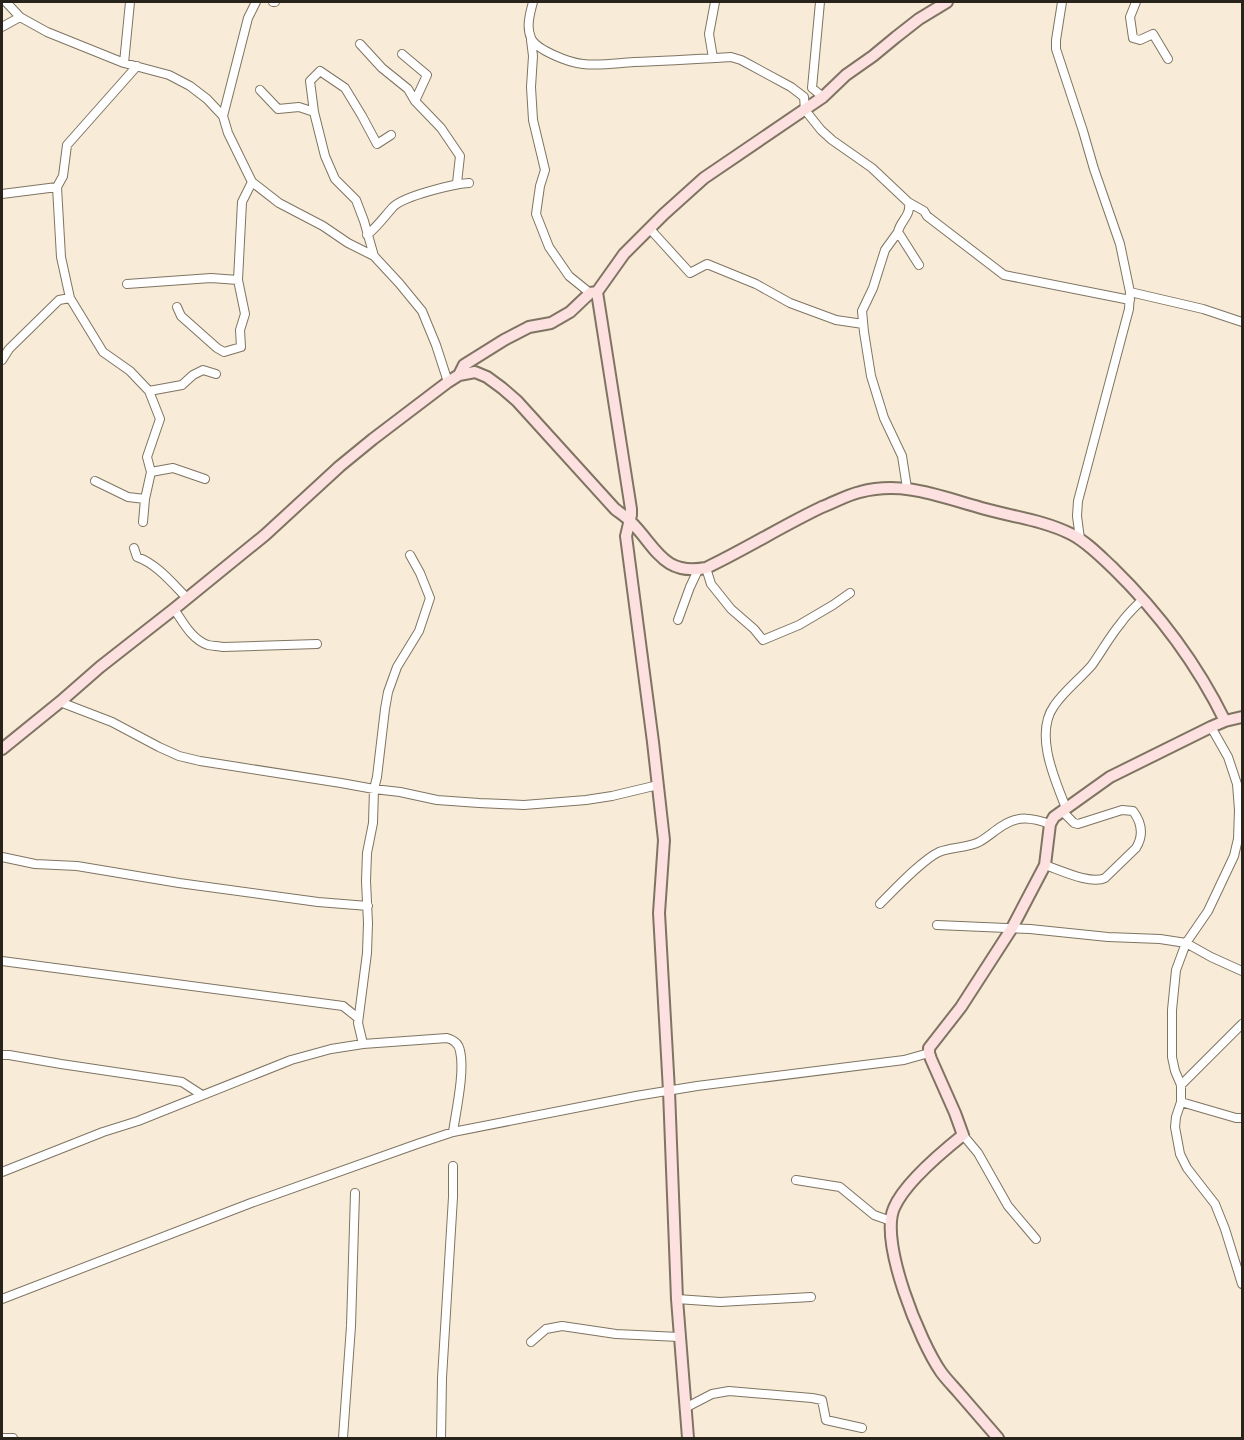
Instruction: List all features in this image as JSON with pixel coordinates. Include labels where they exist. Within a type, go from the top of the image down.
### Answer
[{"type":"street","points":[[6,2],[20,17],[46,32],[124,63],[169,75],[190,86],[207,99],[223,116],[228,133],[252,182],[279,203],[374,256],[399,283],[422,311],[448,382]]},
{"type":"street","points":[[124,63],[130,2]]},
{"type":"street","points":[[223,116],[248,18],[256,2]]},
{"type":"street","points":[[532,2],[528,29],[533,56],[531,87],[533,120],[545,170],[536,214],[549,247],[569,276],[594,293],[632,509],[626,536],[664,840],[659,913],[679,1337],[688,1438]]},
{"type":"street","points":[[713,58],[709,34],[715,2]]},
{"type":"street","points":[[820,2],[812,88],[823,97]]},
{"type":"street","points":[[459,375],[464,365],[476,357],[530,327],[551,323],[570,312],[594,293],[624,254],[704,178],[823,97],[846,75],[919,19],[947,2]]},
{"type":"street","points":[[1062,2],[1056,50],[1120,244],[1130,296],[1078,501],[1080,539]]},
{"type":"street","points":[[1136,2],[1130,16],[1132,38],[1140,40],[1152,34],[1168,59]]},
{"type":"street","points":[[2,27],[20,17]]},
{"type":"street","points":[[531,40],[539,48],[581,64],[611,65],[731,57],[741,60],[804,97],[805,110],[832,140],[872,168],[909,203],[924,211],[927,216],[1004,275],[1203,309],[1242,322]]},
{"type":"street","points":[[360,44],[382,68],[408,89],[415,101],[441,128],[460,156],[457,183]]},
{"type":"street","points":[[402,54],[427,75],[415,101]]},
{"type":"street","points":[[137,66],[67,145],[63,176],[57,187],[61,257],[70,298],[103,352],[130,371],[149,391],[160,419],[147,457],[151,472],[143,522]]},
{"type":"street","points":[[374,256],[356,200],[335,179],[325,156],[314,112],[310,81],[320,71],[345,88],[377,144],[392,135]]},
{"type":"street","points":[[260,90],[278,109],[299,107],[314,112]]},
{"type":"street","points":[[177,307],[181,316],[217,348],[224,352],[241,347],[240,330],[245,314],[238,280],[242,202],[252,182]]},
{"type":"street","points":[[368,235],[379,226],[395,205],[457,183],[469,183]]},
{"type":"street","points":[[2,194],[57,187]]},
{"type":"street","points":[[907,488],[903,456],[884,418],[871,376],[862,311],[873,288],[885,250],[909,212],[909,203]]},
{"type":"street","points":[[650,229],[690,273],[707,264],[756,284],[790,303],[836,320],[863,324]]},
{"type":"street","points":[[898,232],[919,265]]},
{"type":"street","points":[[127,284],[211,278],[238,280]]},
{"type":"street","points":[[2,360],[9,348],[59,300],[70,298]]},
{"type":"street","points":[[149,391],[182,385],[203,370],[216,374]]},
{"type":"street","points":[[2,749],[264,535],[372,439],[448,382],[459,375],[476,372],[487,377],[509,395],[615,509],[630,521],[661,557],[672,566],[690,570],[702,569],[840,499],[858,492],[880,488],[907,488],[950,498],[1070,533],[1090,546],[1143,598],[1211,693],[1225,721]]},
{"type":"street","points":[[151,472],[172,468],[205,479]]},
{"type":"street","points":[[95,481],[128,497],[145,499]]},
{"type":"street","points":[[615,509],[629,500]]},
{"type":"street","points":[[134,548],[137,557],[146,560],[161,572],[187,598]]},
{"type":"street","points":[[363,1044],[358,1018],[367,953],[368,853],[374,823],[374,789],[388,692],[397,666],[424,620],[430,598],[410,555]]},
{"type":"street","points":[[702,569],[730,609],[754,629],[763,640],[799,625],[850,593]]},
{"type":"street","points":[[678,620],[690,587],[702,569]]},
{"type":"street","points":[[1045,865],[1101,881],[1136,848],[1142,834],[1141,826],[1133,811],[1122,810],[1078,824],[1074,823],[1064,809],[1047,755],[1047,729],[1048,716],[1053,707],[1094,662],[1121,622],[1143,598]]},
{"type":"street","points":[[174,609],[188,630],[198,640],[208,645],[223,647],[317,644]]},
{"type":"street","points":[[60,702],[112,722],[179,756],[437,800],[524,805],[603,798],[658,785]]},
{"type":"street","points":[[1036,1239],[1008,1206],[978,1153],[963,1135],[956,1113],[929,1053],[929,1048],[961,1007],[1012,928],[1045,865],[1050,824],[1054,817],[1110,777],[1211,727],[1242,717]]},
{"type":"street","points":[[1211,727],[1228,757],[1237,784],[1238,839],[1234,856],[1208,911],[1186,942],[1176,970],[1172,1010],[1172,1057],[1180,1085],[1181,1102],[1175,1127],[1180,1154],[1187,1168],[1215,1204],[1242,1284]]},
{"type":"street","points":[[880,904],[907,877],[938,853],[977,843],[1013,819],[1033,818],[1050,824]]},
{"type":"street","points":[[2,857],[35,864],[77,866],[318,902],[368,906]]},
{"type":"street","points":[[937,925],[1012,928],[1186,942],[1211,957],[1242,971]]},
{"type":"street","points":[[2,961],[343,1006],[358,1018]]},
{"type":"street","points":[[1180,1085],[1242,1024]]},
{"type":"street","points":[[2,1172],[40,1155],[138,1121],[291,1060],[332,1049],[363,1044],[447,1038],[453,1040],[460,1050],[461,1062],[453,1132]]},
{"type":"street","points":[[2,1299],[252,1203],[453,1132],[636,1096],[904,1060],[929,1053]]},
{"type":"street","points":[[2,1055],[182,1082],[202,1095]]},
{"type":"street","points":[[1181,1102],[1242,1118]]},
{"type":"street","points":[[963,1135],[918,1175],[898,1199],[891,1221],[891,1242],[911,1309],[930,1354],[942,1373],[998,1438]]},
{"type":"street","points":[[441,1438],[453,1166]]},
{"type":"street","points":[[796,1180],[840,1187],[874,1215],[891,1221]]},
{"type":"street","points":[[343,1438],[351,1326],[355,1192]]},
{"type":"street","points":[[677,1299],[720,1302],[811,1298]]},
{"type":"street","points":[[531,1342],[546,1329],[562,1326],[616,1334],[679,1337]]},
{"type":"street","points":[[685,1408],[712,1394],[729,1391],[812,1398],[822,1400],[826,1420],[862,1428]]},
{"type":"street","points":[[2,1438],[13,1438]]}]
